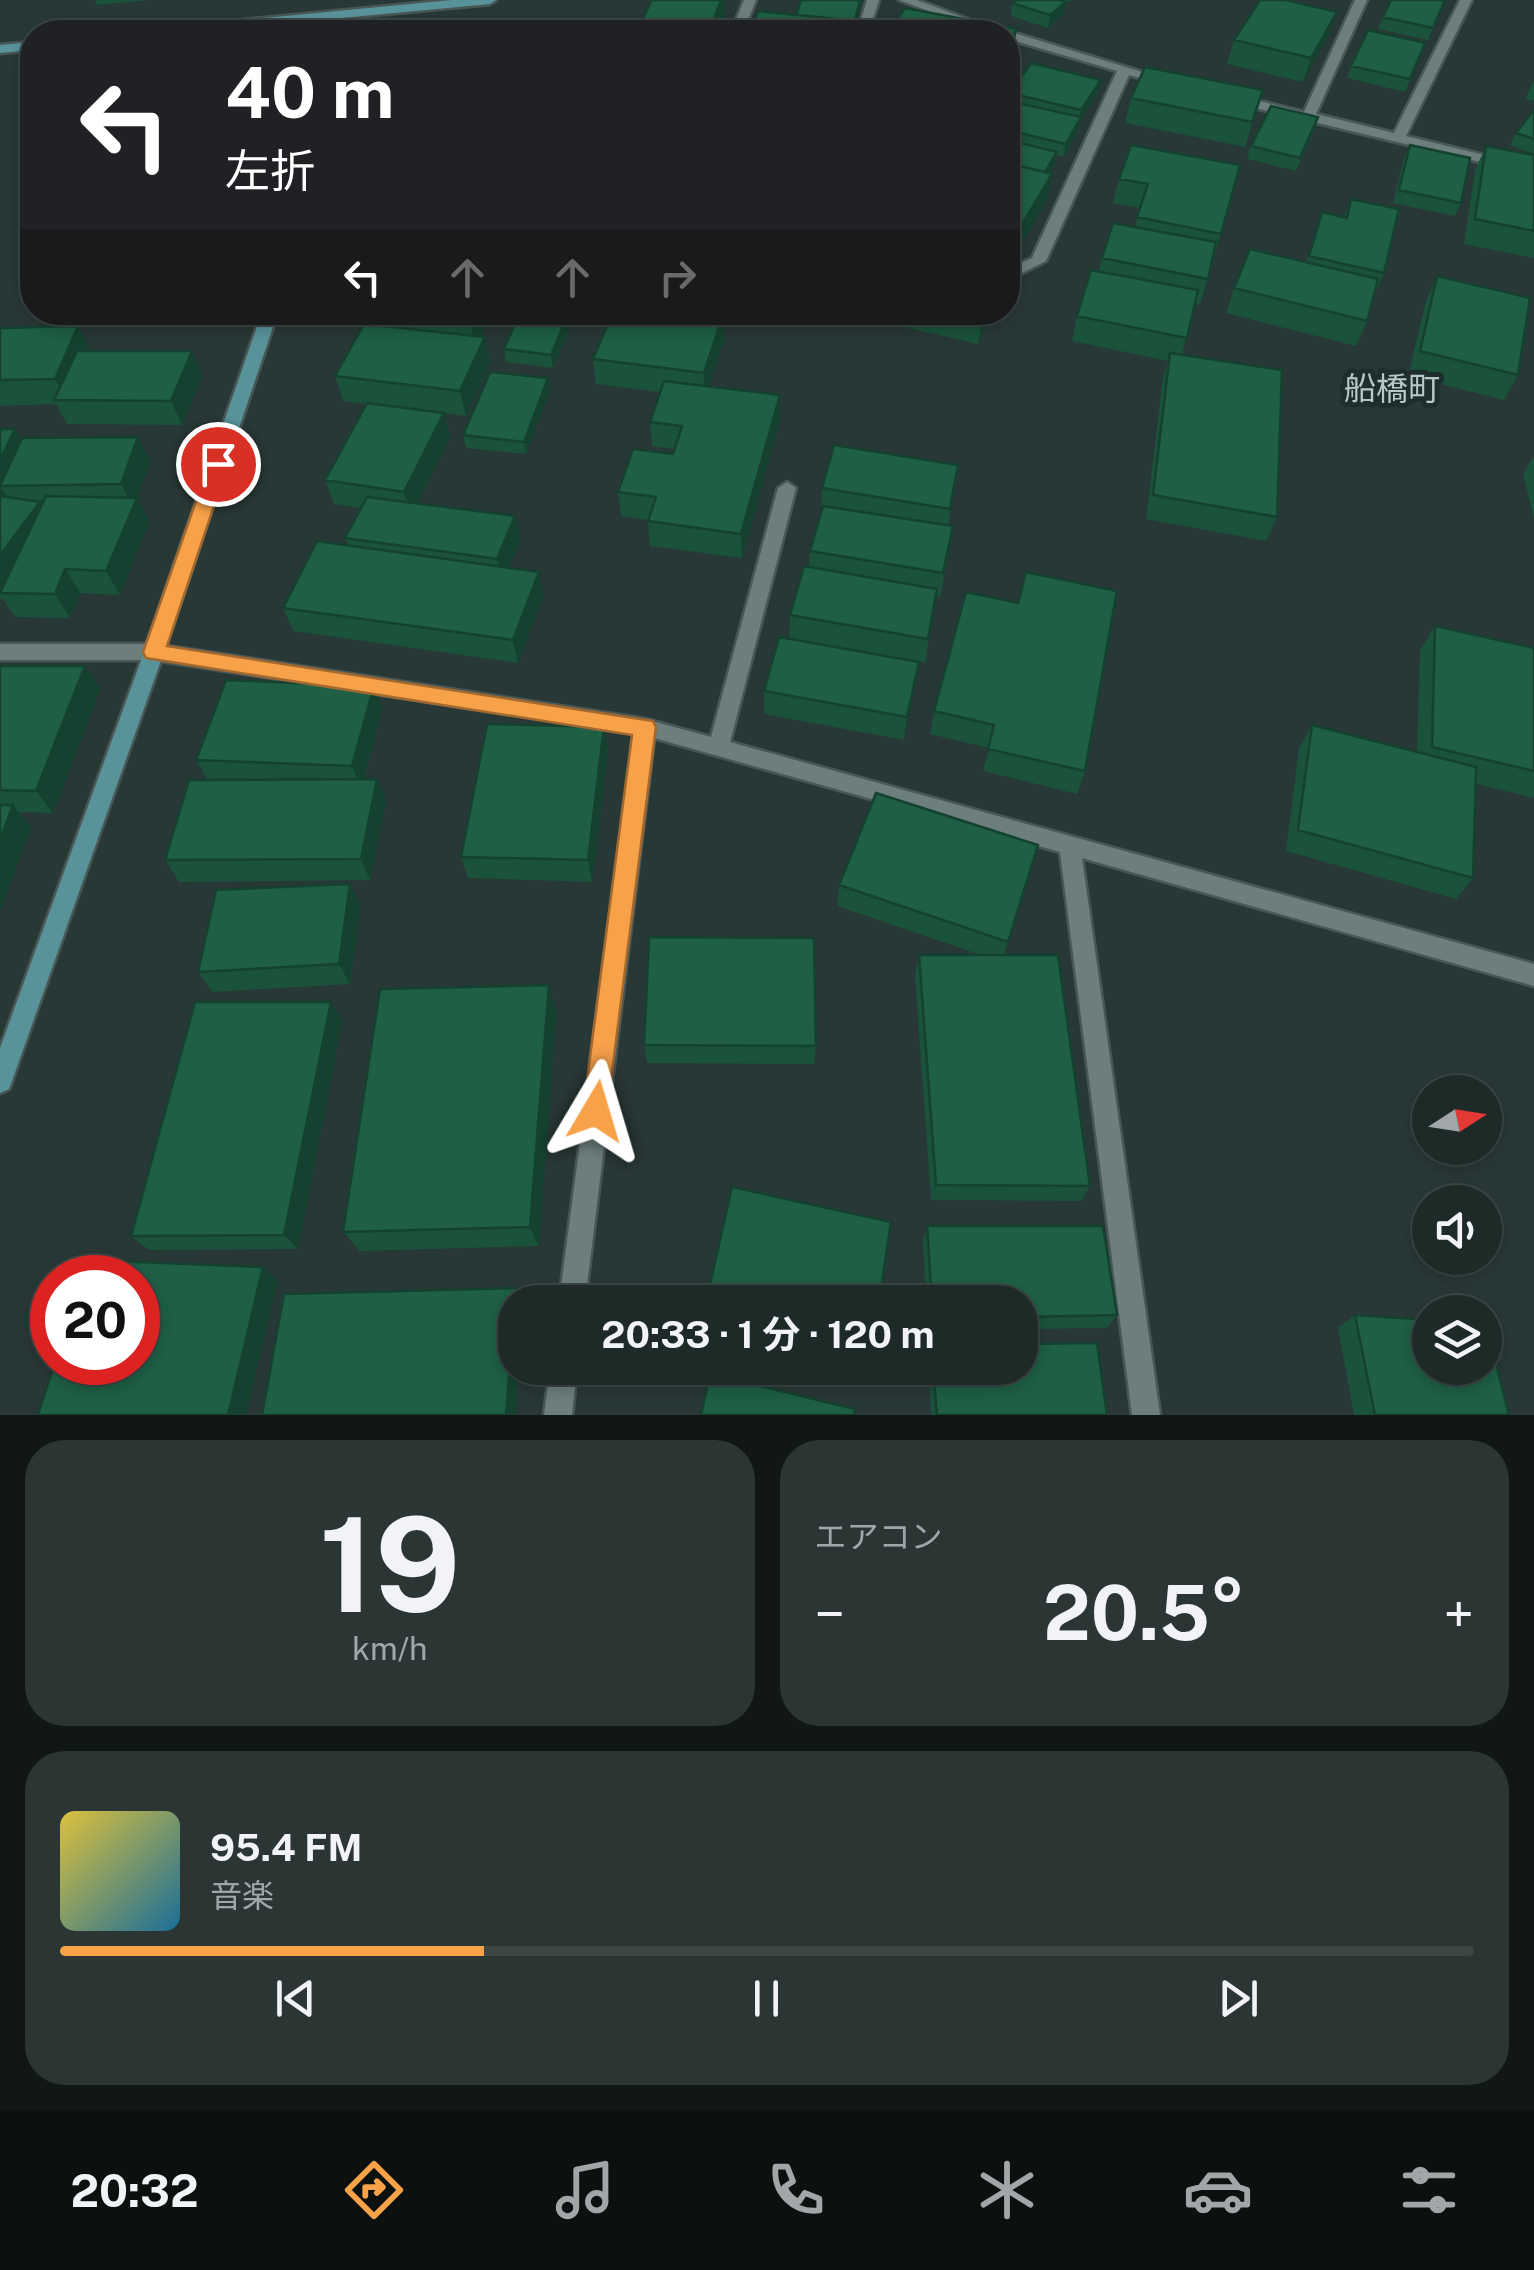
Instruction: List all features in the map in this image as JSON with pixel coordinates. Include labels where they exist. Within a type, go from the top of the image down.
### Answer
[{"type":"street","points":[[259,20],[374,6],[490,0]]},
{"type":"street","points":[[0,1081],[154,652],[266,325]]},
{"type":"lane","points":[[905,0],[964,20]]},
{"type":"lane","points":[[1309,115],[1361,0]]},
{"type":"lane","points":[[1399,136],[1466,0]]},
{"type":"lane","points":[[1020,40],[1175,84]]},
{"type":"lane","points":[[1020,269],[1038,261],[1124,70]]},
{"type":"lane","points":[[1226,97],[1534,170]]},
{"type":"lane","points":[[718,748],[787,488]]},
{"type":"lane","points":[[0,652],[154,652],[644,727],[1534,975]]},
{"type":"lane","points":[[574,1285],[644,727]]},
{"type":"lane","points":[[1070,847],[1146,1415]]},
{"type":"lane","points":[[558,1415],[562,1385]]},
{"type":"building","points":[[652,0],[721,0],[714,20],[642,20]]},
{"type":"building","points":[[801,0],[860,0],[855,20],[796,15]]},
{"type":"building","points":[[1260,0],[1286,0],[1337,12],[1311,58],[1234,40]]},
{"type":"building","points":[[1391,0],[1445,0],[1433,28],[1383,17]]},
{"type":"building","points":[[1066,2],[1050,15],[1012,3]]},
{"type":"building","points":[[905,8],[969,20],[897,20]]},
{"type":"building","points":[[758,11],[848,20],[755,20]]},
{"type":"building","points":[[1368,30],[1425,43],[1410,79],[1351,66]]},
{"type":"building","points":[[1031,63],[1101,80],[1081,110],[1020,95],[1020,79]]},
{"type":"building","points":[[1145,67],[1263,90],[1252,122],[1131,98]]},
{"type":"building","points":[[1020,104],[1081,117],[1066,144],[1020,133]]},
{"type":"building","points":[[1271,106],[1318,117],[1300,158],[1251,146]]},
{"type":"building","points":[[1534,110],[1534,139],[1516,133]]},
{"type":"building","points":[[1020,143],[1057,152],[1045,172],[1020,166]]},
{"type":"building","points":[[1131,145],[1240,165],[1221,234],[1137,217],[1148,184],[1119,179]]},
{"type":"building","points":[[1410,145],[1470,158],[1461,203],[1399,190]]},
{"type":"building","points":[[1486,146],[1534,155],[1534,231],[1475,219]]},
{"type":"building","points":[[1020,166],[1052,174],[1020,228]]},
{"type":"building","points":[[1351,199],[1399,209],[1384,273],[1309,256],[1322,212],[1347,218]]},
{"type":"building","points":[[1113,223],[1216,242],[1208,279],[1102,258]]},
{"type":"building","points":[[1250,249],[1378,279],[1367,321],[1234,288]]},
{"type":"building","points":[[1091,270],[1198,290],[1187,338],[1077,316]]},
{"type":"building","points":[[1437,276],[1530,298],[1518,375],[1420,351]]},
{"type":"building","points":[[363,325],[485,337],[460,391],[335,376]]},
{"type":"building","points":[[514,325],[564,325],[551,355],[504,349]]},
{"type":"building","points":[[607,325],[720,325],[704,373],[593,359]]},
{"type":"building","points":[[78,326],[55,379],[0,380],[0,328]]},
{"type":"building","points":[[77,351],[192,351],[171,401],[54,400]]},
{"type":"building","points":[[1170,353],[1282,370],[1277,517],[1153,495]]},
{"type":"building","points":[[490,372],[548,378],[524,442],[463,435]]},
{"type":"building","points":[[664,381],[780,395],[741,534],[648,521],[656,497],[618,492],[633,449],[673,454],[682,426],[650,422]]},
{"type":"building","points":[[367,403],[444,413],[404,492],[325,480]]},
{"type":"building","points":[[0,429],[15,429],[0,460]]},
{"type":"building","points":[[138,437],[121,484],[0,486],[22,438]]},
{"type":"building","points":[[834,445],[958,465],[950,509],[822,488]]},
{"type":"building","points":[[0,496],[40,502],[0,555]]},
{"type":"building","points":[[46,496],[137,498],[106,571],[65,569],[55,594],[0,593]]},
{"type":"building","points":[[367,497],[515,516],[497,559],[345,538]]},
{"type":"building","points":[[823,506],[953,526],[943,573],[810,551]]},
{"type":"building","points":[[317,541],[539,572],[513,640],[283,608]]},
{"type":"building","points":[[804,566],[937,589],[928,639],[790,615]]},
{"type":"building","points":[[1026,572],[1117,591],[1085,771],[988,749],[994,725],[934,711],[966,592],[1018,603]]},
{"type":"building","points":[[1435,626],[1534,648],[1534,771],[1432,747]]},
{"type":"building","points":[[779,637],[919,662],[907,717],[764,691]]},
{"type":"building","points":[[0,666],[85,666],[36,791],[0,790]]},
{"type":"building","points":[[226,680],[374,686],[352,766],[196,760]]},
{"type":"building","points":[[487,724],[604,727],[588,860],[461,857]]},
{"type":"building","points":[[1312,725],[1476,767],[1473,878],[1298,830]]},
{"type":"building","points":[[377,779],[361,859],[165,860],[189,780]]},
{"type":"building","points":[[876,793],[1038,845],[1008,942],[839,885]]},
{"type":"building","points":[[0,805],[13,805],[0,840]]},
{"type":"building","points":[[350,884],[339,964],[198,972],[216,890]]},
{"type":"building","points":[[649,937],[814,938],[816,1046],[644,1045]]},
{"type":"building","points":[[919,955],[1058,955],[1090,1186],[936,1185]]},
{"type":"building","points":[[549,985],[530,1227],[343,1232],[380,989]]},
{"type":"building","points":[[195,1002],[331,1002],[284,1235],[131,1236]]},
{"type":"building","points":[[732,1187],[891,1222],[882,1285],[710,1285]]},
{"type":"building","points":[[927,1226],[1103,1226],[1117,1315],[1038,1317],[1038,1285],[931,1285]]},
{"type":"building","points":[[160,1263],[263,1267],[228,1415],[38,1415],[48,1385],[160,1385]]},
{"type":"building","points":[[498,1288],[498,1385],[508,1385],[506,1415],[262,1415],[284,1294]]},
{"type":"building","points":[[1355,1315],[1412,1319],[1412,1385],[1502,1385],[1509,1415],[1375,1415]]},
{"type":"building","points":[[1097,1343],[1107,1415],[937,1415],[934,1385],[1038,1385],[1038,1344]]},
{"type":"building","points":[[708,1385],[756,1385],[855,1409],[854,1415],[701,1415]]},
{"type":"district","name":"船橋町","points":[[1392,389]]},
{"type":"route","points":[[218,464],[154,652],[644,727],[596,1111]]}]
